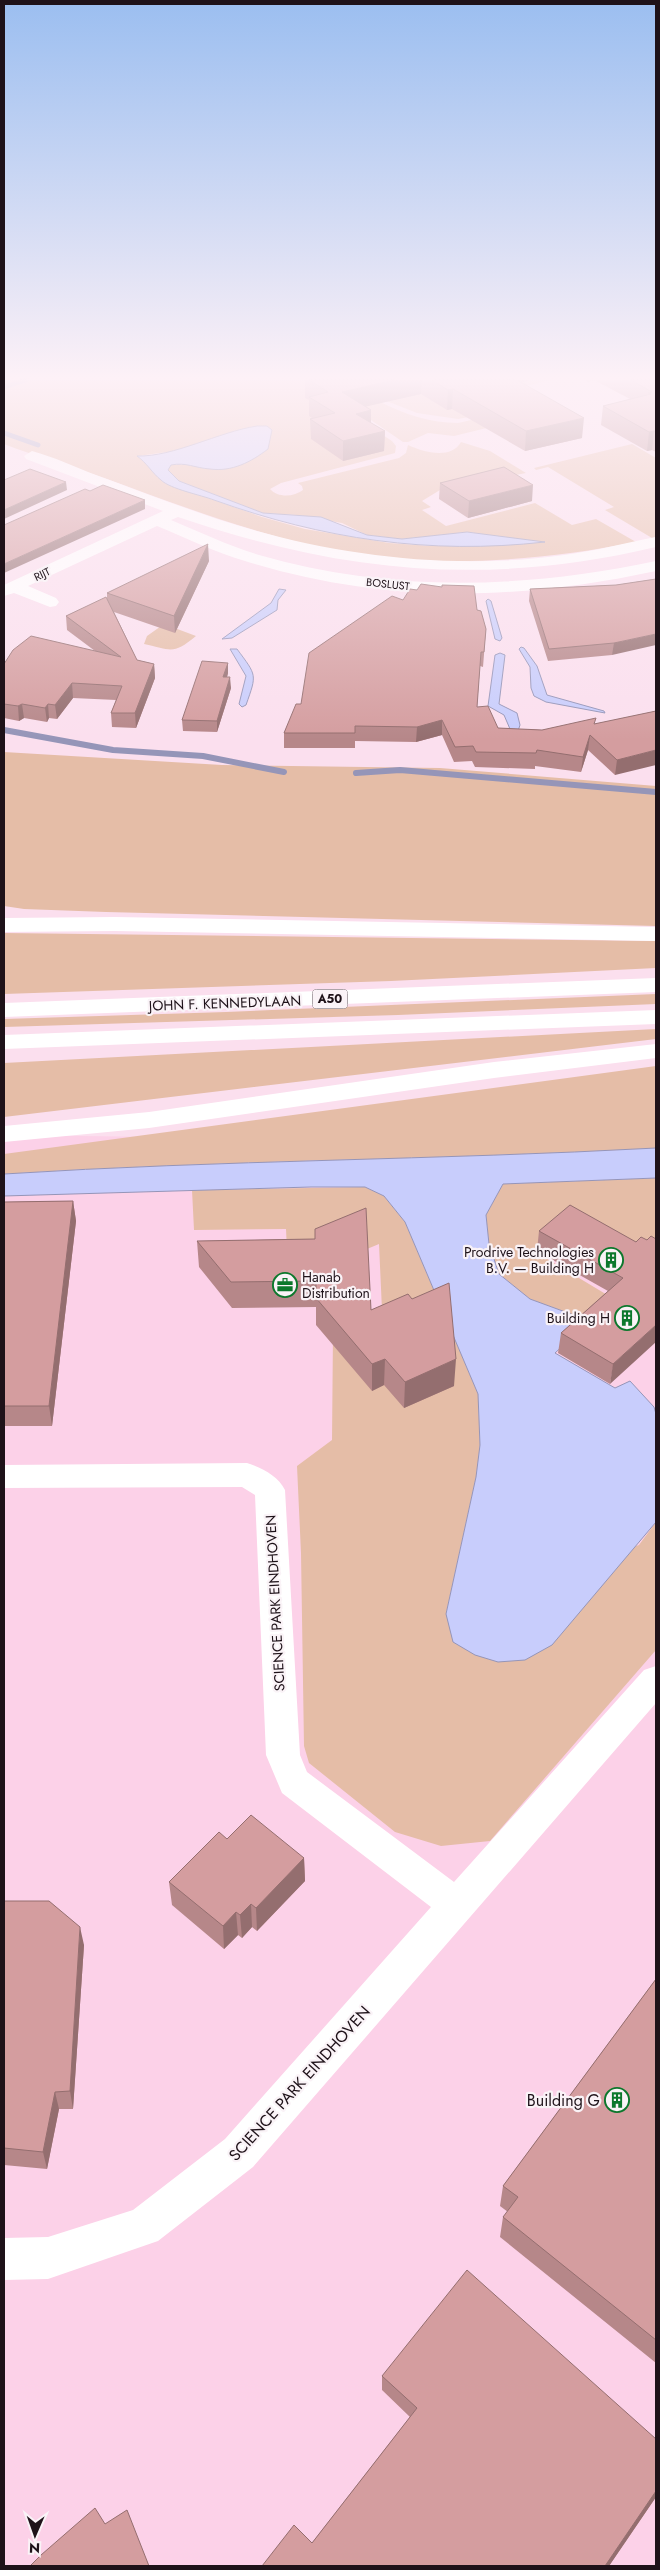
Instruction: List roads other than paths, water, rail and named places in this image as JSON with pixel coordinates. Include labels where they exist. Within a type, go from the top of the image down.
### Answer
[{"type":"main road","points":[[151,500],[275,542],[310,550],[379,560],[438,564],[506,564],[595,555],[656,542]]},
{"type":"main road","name":"RIJT","points":[[9,589],[178,510]]},
{"type":"main road","name":"BOSLUST","points":[[157,520],[254,559],[296,571],[363,582],[435,589],[513,590],[609,578],[656,566]]},
{"type":"main road","points":[[363,582],[379,560]]},
{"type":"main road","name":"RIJT","points":[[9,589],[50,602]]},
{"type":"main road","points":[[4,910],[115,924]]},
{"type":"main road","points":[[4,925],[115,924],[656,934]]},
{"type":"main road","name":"JOHN F. KENNEDYLAAN","points":[[4,1010],[656,985]]},
{"type":"main road","points":[[4,1042],[656,1017]]},
{"type":"main road","points":[[4,1134],[149,1120],[494,1070],[656,1051]]},
{"type":"main road","name":"SCIENCE PARK EINDHOVEN","points":[[4,1476],[247,1476],[270,1490],[283,1755],[294,1782],[456,1905]]},
{"type":"main road","name":"SCIENCE PARK EINDHOVEN","points":[[4,2259],[48,2258],[144,2227],[239,2154],[456,1905],[656,1680]]},
{"type":"water","points":[[214,500],[229,500],[263,513],[321,517],[367,535],[402,539],[467,532],[545,542],[502,546],[418,545],[336,534],[255,514]]},
{"type":"water","points":[[279,589],[286,590],[278,600],[277,610],[232,638],[222,639],[271,603]]},
{"type":"water","points":[[488,599],[491,601],[502,638],[500,641],[495,639],[486,601]]},
{"type":"water","points":[[521,647],[524,648],[537,666],[547,695],[604,711],[605,713],[546,702],[534,696],[531,688],[530,667],[519,649]]},
{"type":"water","points":[[230,649],[237,649],[252,670],[252,687],[246,705],[242,707],[239,704],[246,676]]},
{"type":"water","points":[[500,653],[505,655],[499,704],[517,713],[520,725],[518,731],[510,729],[504,715],[488,706],[495,655]]},
{"type":"water","points":[[656,1148],[656,1178],[503,1184],[486,1215],[489,1244],[499,1274],[530,1299],[590,1321],[555,1353],[615,1388],[630,1381],[654,1407],[656,1414],[656,1522],[552,1645],[525,1660],[498,1662],[475,1655],[453,1642],[446,1614],[476,1477],[480,1445],[478,1394],[405,1222],[384,1196],[365,1187],[311,1187],[4,1196],[4,1174],[85,1169]]},
{"type":"waterway","points":[[4,730],[113,750],[203,756],[284,772]]},
{"type":"waterway","points":[[356,773],[400,770],[656,792]]},
{"type":"place","name":"Prodrive Technologies B.V. — Building H","points":[[611,1260]]},
{"type":"place","name":"Hanab Distribution","points":[[285,1285]]},
{"type":"place","name":"Building H","points":[[627,1318]]},
{"type":"place","name":"Building G","points":[[617,2100]]}]
